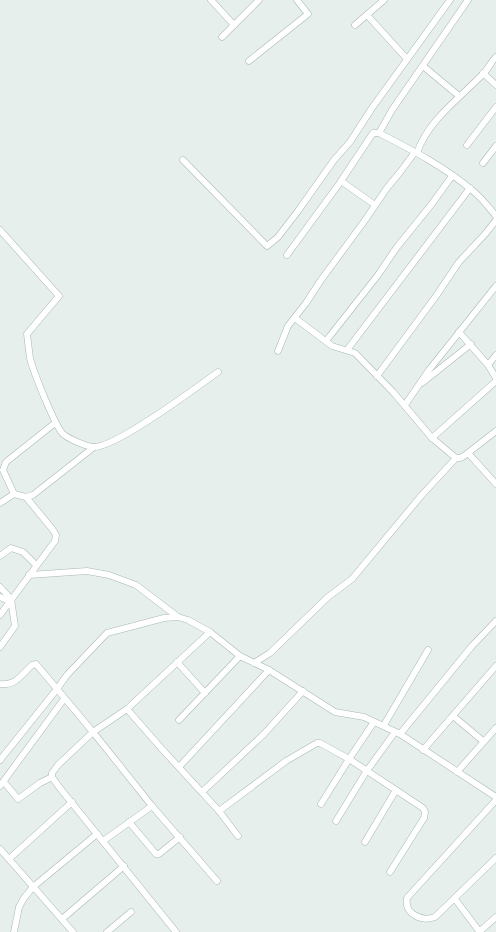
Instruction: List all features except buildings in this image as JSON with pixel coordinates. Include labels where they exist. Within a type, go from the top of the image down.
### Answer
[{"type":"street","points":[[211,0],[234,25]]},
{"type":"street","points":[[222,37],[259,0]]},
{"type":"street","points":[[249,61],[308,14],[297,0]]},
{"type":"street","points":[[355,25],[384,0]]},
{"type":"street","points":[[379,133],[392,110],[468,0]]},
{"type":"street","points":[[183,160],[267,246],[278,237],[334,160],[350,142],[372,108],[448,1]]},
{"type":"street","points":[[367,15],[407,59]]},
{"type":"street","points":[[278,351],[288,326],[375,205],[416,152],[420,143],[428,132],[441,115],[483,73],[496,57]]},
{"type":"street","points":[[422,66],[459,96]]},
{"type":"street","points":[[483,73],[496,84]]},
{"type":"street","points":[[467,145],[496,107]]},
{"type":"street","points":[[287,255],[341,181],[373,133],[379,133],[416,152],[470,188],[496,216]]},
{"type":"street","points":[[483,163],[496,146]]},
{"type":"street","points":[[326,341],[378,275],[397,247],[452,176]]},
{"type":"street","points":[[341,181],[375,205]]},
{"type":"street","points":[[347,350],[470,188]]},
{"type":"street","points":[[377,376],[459,262],[496,220]]},
{"type":"street","points":[[0,230],[59,296],[27,334],[30,359],[56,423],[62,433],[75,441],[94,447]]},
{"type":"street","points":[[404,405],[429,370],[496,286]]},
{"type":"street","points":[[295,318],[332,346],[355,353],[404,405],[432,438],[456,458]]},
{"type":"street","points":[[432,438],[468,408],[496,380],[488,365],[459,332]]},
{"type":"street","points":[[416,387],[471,344]]},
{"type":"street","points":[[488,365],[496,355]]},
{"type":"street","points":[[0,502],[14,494],[26,497],[33,495],[94,447],[115,441],[150,419],[218,372]]},
{"type":"street","points":[[14,494],[3,470],[6,462],[56,423]]},
{"type":"street","points":[[254,663],[270,653],[328,597],[352,579],[421,496],[456,458],[460,458],[468,453],[496,430]]},
{"type":"street","points":[[468,453],[496,484]]},
{"type":"street","points":[[0,615],[36,564],[55,541],[56,535],[53,530],[26,497]]},
{"type":"street","points":[[0,556],[11,548],[18,549],[36,564]]},
{"type":"street","points":[[29,575],[86,572],[109,575],[136,585],[178,617],[188,620],[210,632],[240,656],[269,670],[335,712],[364,718],[384,726],[495,795],[407,898],[406,903],[408,909],[414,914],[428,920],[435,917],[496,858]]},
{"type":"street","points":[[0,587],[10,600],[15,626],[0,647]]},
{"type":"street","points":[[0,597],[10,600]]},
{"type":"street","points":[[0,760],[67,675],[107,633],[164,618],[178,617]]},
{"type":"street","points":[[336,821],[366,772],[397,733],[472,646],[496,621]]},
{"type":"street","points":[[52,777],[52,773],[58,765],[93,732],[127,709],[210,632]]},
{"type":"street","points":[[384,726],[428,650]]},
{"type":"street","points":[[179,720],[240,656]]},
{"type":"street","points":[[177,662],[205,693]]},
{"type":"street","points":[[0,684],[12,684],[32,665],[36,664],[152,806],[217,881]]},
{"type":"street","points":[[423,750],[496,666]]},
{"type":"street","points":[[178,767],[269,670]]},
{"type":"street","points":[[202,792],[264,734],[303,691]]},
{"type":"street","points":[[52,777],[40,783],[18,798],[2,784],[64,699]]},
{"type":"street","points":[[127,709],[219,811],[238,836]]},
{"type":"street","points":[[453,716],[484,741]]},
{"type":"street","points":[[321,804],[374,722]]},
{"type":"street","points":[[457,772],[496,728]]},
{"type":"street","points":[[219,811],[286,761],[317,743],[323,744],[420,805],[425,812],[424,818],[390,872]]},
{"type":"street","points":[[52,777],[174,930],[166,932]]},
{"type":"street","points":[[365,842],[396,790]]},
{"type":"street","points":[[9,859],[72,802]]},
{"type":"street","points":[[103,841],[152,806]]},
{"type":"street","points":[[129,822],[156,854],[159,854],[180,837]]},
{"type":"street","points":[[14,932],[19,907],[33,887],[97,834]]},
{"type":"street","points":[[0,849],[73,932]]},
{"type":"street","points":[[62,919],[124,866]]},
{"type":"street","points":[[455,899],[479,932],[496,917]]},
{"type":"street","points":[[107,932],[131,912]]}]
